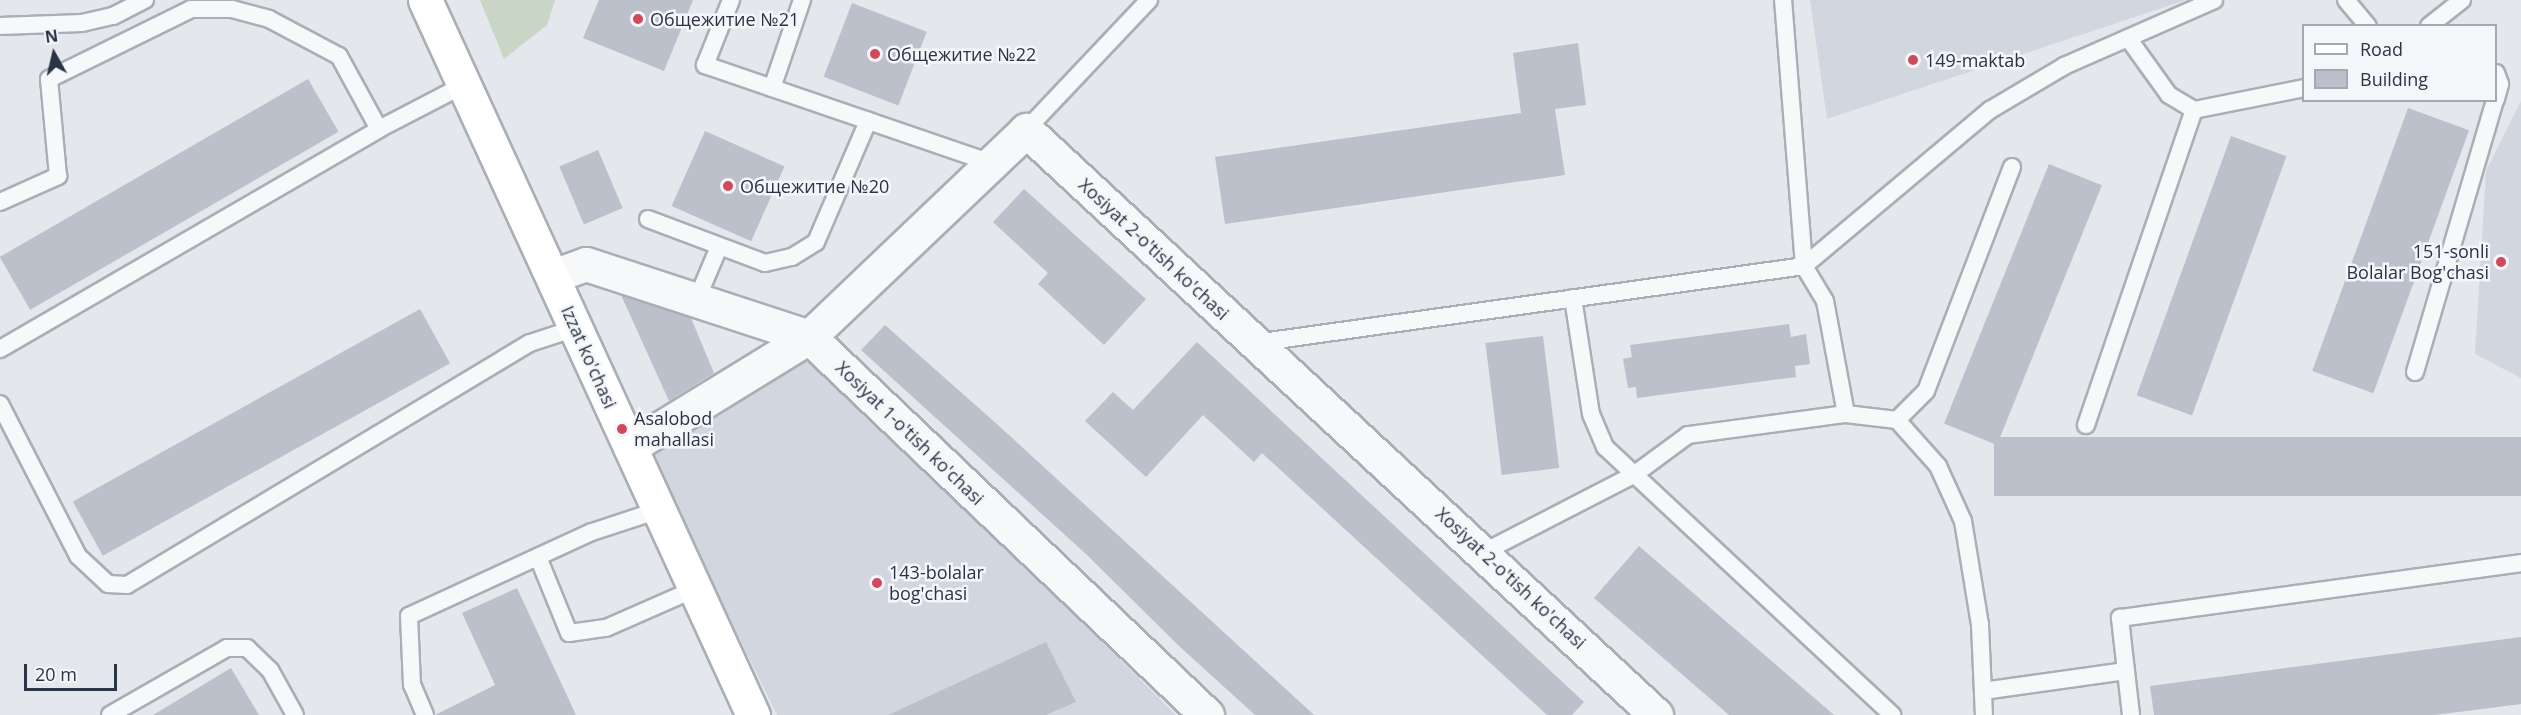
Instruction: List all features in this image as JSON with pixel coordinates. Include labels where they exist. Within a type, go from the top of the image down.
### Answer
[{"type":"main road","name":"Izzat ko'chasi","points":[[425,0],[462,86],[554,276],[753,715]]},
{"type":"street","points":[[630,447],[809,337],[1026,130]]},
{"type":"street","name":"Xosiyat 2-o'tish ko'chasi","points":[[1026,130],[1254,343],[1484,552],[1656,715]]},
{"type":"street","name":"Xosiyat 1-o'tish ko'chasi","points":[[554,276],[586,264],[809,337],[1207,715]]},
{"type":"lane","points":[[0,26],[82,23],[113,16],[145,0]]},
{"type":"lane","points":[[731,0],[705,65],[991,163]]},
{"type":"lane","points":[[772,88],[802,0]]},
{"type":"lane","points":[[1026,130],[1149,0]]},
{"type":"lane","points":[[1783,0],[1804,266],[1825,301],[1846,414]]},
{"type":"lane","points":[[1254,343],[1804,266],[1990,110],[2064,66],[2214,0]]},
{"type":"lane","points":[[2346,0],[2366,24]]},
{"type":"lane","points":[[2432,24],[2462,0]]},
{"type":"lane","points":[[0,202],[58,176],[49,79],[191,9],[232,9],[269,19],[339,56],[379,129]]},
{"type":"lane","points":[[2128,38],[2169,95],[2194,110],[2302,88]]},
{"type":"lane","points":[[2497,76],[2500,84],[2497,94]]},
{"type":"lane","points":[[0,349],[379,129],[462,86]]},
{"type":"lane","points":[[2415,372],[2494,102]]},
{"type":"lane","points":[[2086,425],[2194,110]]},
{"type":"lane","points":[[648,219],[765,263],[792,258],[816,242],[868,121]]},
{"type":"lane","points":[[1897,420],[1926,391],[2013,167]]},
{"type":"lane","points":[[697,299],[719,247]]},
{"type":"lane","points":[[1573,298],[1592,414],[1605,447],[1892,715]]},
{"type":"lane","points":[[0,404],[78,556],[108,584],[127,585],[530,343],[576,328]]},
{"type":"lane","points":[[1484,552],[1635,474],[1688,435],[1846,414],[1897,420],[1938,466],[1963,521],[1980,625],[1983,715]]},
{"type":"lane","points":[[425,715],[412,685],[409,616],[592,532],[659,510]]},
{"type":"lane","points":[[538,557],[569,633],[606,628],[695,589]]},
{"type":"lane","points":[[2131,715],[2120,618],[2521,563]]},
{"type":"lane","points":[[110,715],[227,648],[247,648],[270,670],[295,715]]},
{"type":"lane","points":[[1983,691],[2126,671]]},
{"type":"shaded area","name":"149-maktab","points":[[1810,0],[2186,0],[1827,119]]},
{"type":"shaded area","name":"151-sonli Bolalar Bog'chasi","points":[[2521,101],[2521,378],[2475,354],[2486,171]]},
{"type":"shaded area","name":"143-bolalar bog'chasi","points":[[808,351],[1176,715],[777,715],[647,451]]},
{"type":"green space","points":[[480,0],[555,0],[547,25],[504,59]]},
{"type":"building","name":"Общежитие №21","points":[[599,0],[693,0],[664,71],[583,38]]},
{"type":"building","name":"Общежитие №22","points":[[852,3],[927,32],[898,105],[824,77]]},
{"type":"building","points":[[1578,43],[1586,105],[1555,109],[1565,175],[1225,224],[1215,157],[1521,113],[1513,53]]},
{"type":"building","points":[[308,79],[338,132],[30,310],[0,257]]},
{"type":"building","points":[[2408,108],[2469,130],[2373,393],[2312,371]]},
{"type":"building","name":"Общежитие №20","points":[[705,131],[784,166],[751,241],[672,206]]},
{"type":"building","points":[[2231,136],[2286,156],[2192,416],[2137,395]]},
{"type":"building","points":[[598,150],[623,208],[584,224],[559,166]]},
{"type":"building","points":[[2049,164],[2102,185],[1997,445],[1944,424]]},
{"type":"building","points":[[1024,189],[1146,299],[1104,345],[1038,284],[1048,273],[993,222]]},
{"type":"building","points":[[621,295],[691,318],[714,373],[669,401]]},
{"type":"building","points":[[420,309],[450,363],[103,556],[73,501]]},
{"type":"building","points":[[1789,324],[1791,337],[1806,334],[1810,364],[1795,366],[1796,377],[1637,398],[1636,387],[1628,388],[1623,359],[1632,357],[1630,345]]},
{"type":"building","points":[[885,325],[998,425],[1314,715],[1255,715],[1179,646],[1087,555],[861,350]]},
{"type":"building","points":[[1543,336],[1559,468],[1502,475],[1485,343]]},
{"type":"building","points":[[1197,342],[1584,702],[1572,715],[1547,715],[1262,453],[1254,462],[1203,415],[1146,477],[1085,421],[1113,392],[1133,410]]},
{"type":"building","points":[[1994,437],[2521,437],[2521,496],[1994,496]]},
{"type":"building","points":[[1639,546],[1834,715],[1729,715],[1594,598]]},
{"type":"building","points":[[517,588],[576,715],[435,715],[495,685],[462,613]]},
{"type":"building","points":[[2521,637],[2521,704],[2435,715],[2154,715],[2150,686]]},
{"type":"building","points":[[1046,642],[1076,702],[1046,715],[888,715]]},
{"type":"building","points":[[231,668],[259,715],[153,715]]},
{"type":"place","name":"Общежитие №21","points":[[638,19]]},
{"type":"place","name":"Общежитие №22","points":[[875,54]]},
{"type":"place","name":"149-maktab","points":[[1913,60]]},
{"type":"place","name":"Общежитие №20","points":[[728,186]]},
{"type":"place","name":"151-sonli Bolalar Bog'chasi","points":[[2501,262]]},
{"type":"place","name":"Asalobod mahallasi","points":[[622,429]]},
{"type":"place","name":"143-bolalar bog'chasi","points":[[877,583]]}]
